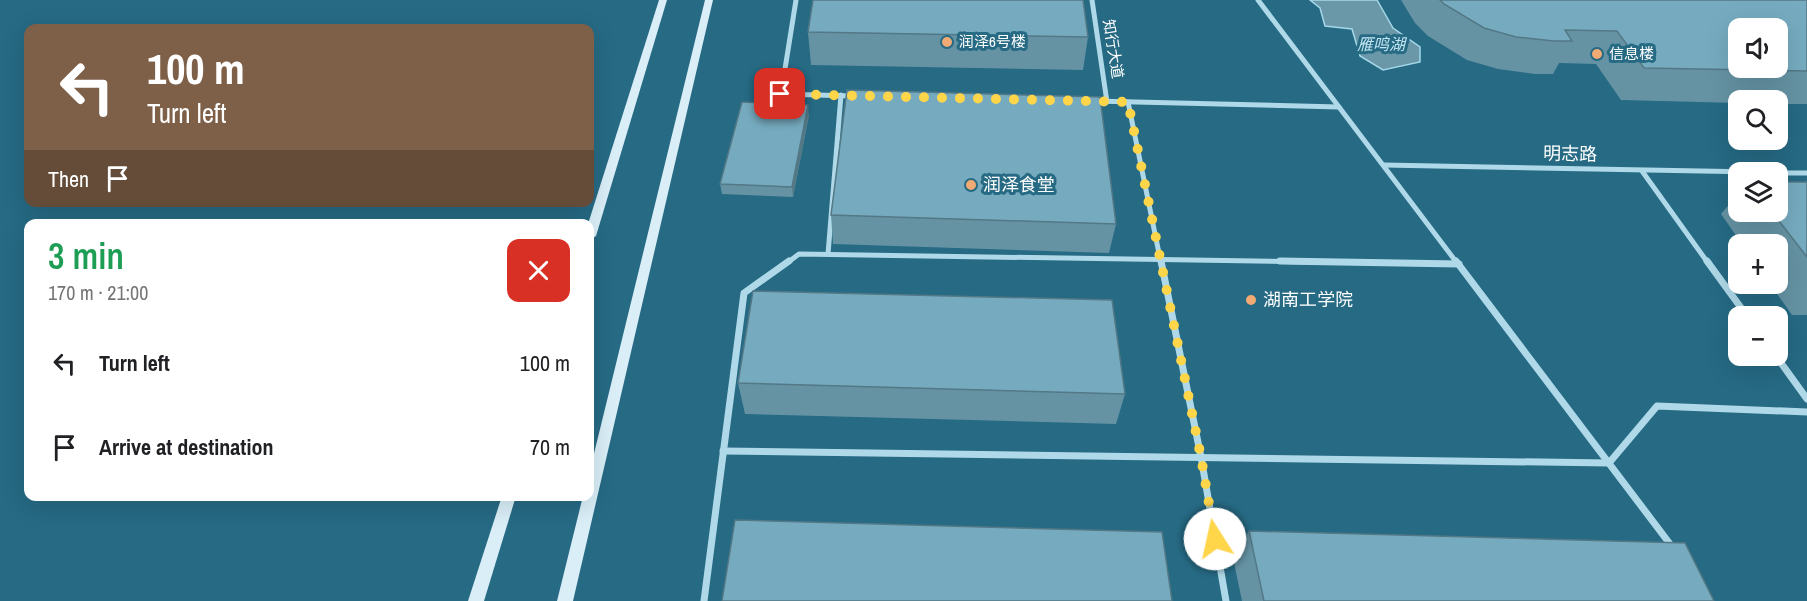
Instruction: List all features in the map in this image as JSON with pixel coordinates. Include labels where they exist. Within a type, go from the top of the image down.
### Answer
[{"type":"street","points":[[594,223],[663,0]]},
{"type":"street","points":[[594,480],[709,0]]},
{"type":"street","points":[[796,0],[780,94],[864,96]]},
{"type":"street","name":"知行大道","points":[[1092,0],[1107,102]]},
{"type":"street","points":[[1258,0],[1678,555]]},
{"type":"street","points":[[828,254],[841,95]]},
{"type":"street","points":[[1084,101],[1340,108]]},
{"type":"street","name":"知行大道","points":[[1128,102],[1201,457],[1226,601]]},
{"type":"street","name":"明志路","points":[[1384,165],[1728,172]]},
{"type":"street","points":[[1642,171],[1741,306]]},
{"type":"street","points":[[1788,173],[1807,173]]},
{"type":"street","points":[[704,601],[744,293],[799,254],[1459,264]]},
{"type":"street","points":[[1783,366],[1807,399]]},
{"type":"street","points":[[1609,463],[1657,406],[1807,412]]},
{"type":"street","points":[[723,451],[1609,463]]},
{"type":"street","points":[[476,601],[507,501]]},
{"type":"street","points":[[565,601],[589,501]]},
{"type":"water","name":"雁鸣湖","points":[[1310,0],[1377,0],[1393,28],[1420,47],[1420,62],[1383,70],[1360,56],[1352,29],[1325,26],[1320,8]]},
{"type":"building","points":[[813,0],[1083,0],[1088,37],[808,32]]},
{"type":"building","points":[[1440,0],[1807,0],[1807,71],[1788,71],[1788,18],[1728,18],[1728,70],[1644,68],[1617,31],[1565,30],[1572,41],[1554,41],[1516,37],[1484,28]]},
{"type":"building","name":"润泽食堂","points":[[847,90],[1100,97],[1116,224],[831,215]]},
{"type":"building","points":[[742,102],[808,105],[792,187],[720,184]]},
{"type":"building","points":[[1788,182],[1807,182],[1807,257],[1780,222],[1788,222]]},
{"type":"building","points":[[753,291],[1112,300],[1125,394],[738,383]]},
{"type":"building","points":[[735,520],[1162,532],[1172,601],[722,601]]},
{"type":"building","points":[[1249,531],[1685,543],[1714,601],[1264,601]]},
{"type":"place","name":"润泽6号楼","points":[[947,42]]},
{"type":"place","name":"信息楼","points":[[1597,54]]},
{"type":"place","name":"润泽食堂","points":[[971,185]]},
{"type":"place","name":"湖南工学院","points":[[1251,300]]},
{"type":"route","points":[[780,94],[1128,102],[1201,457],[1215,539]]}]
